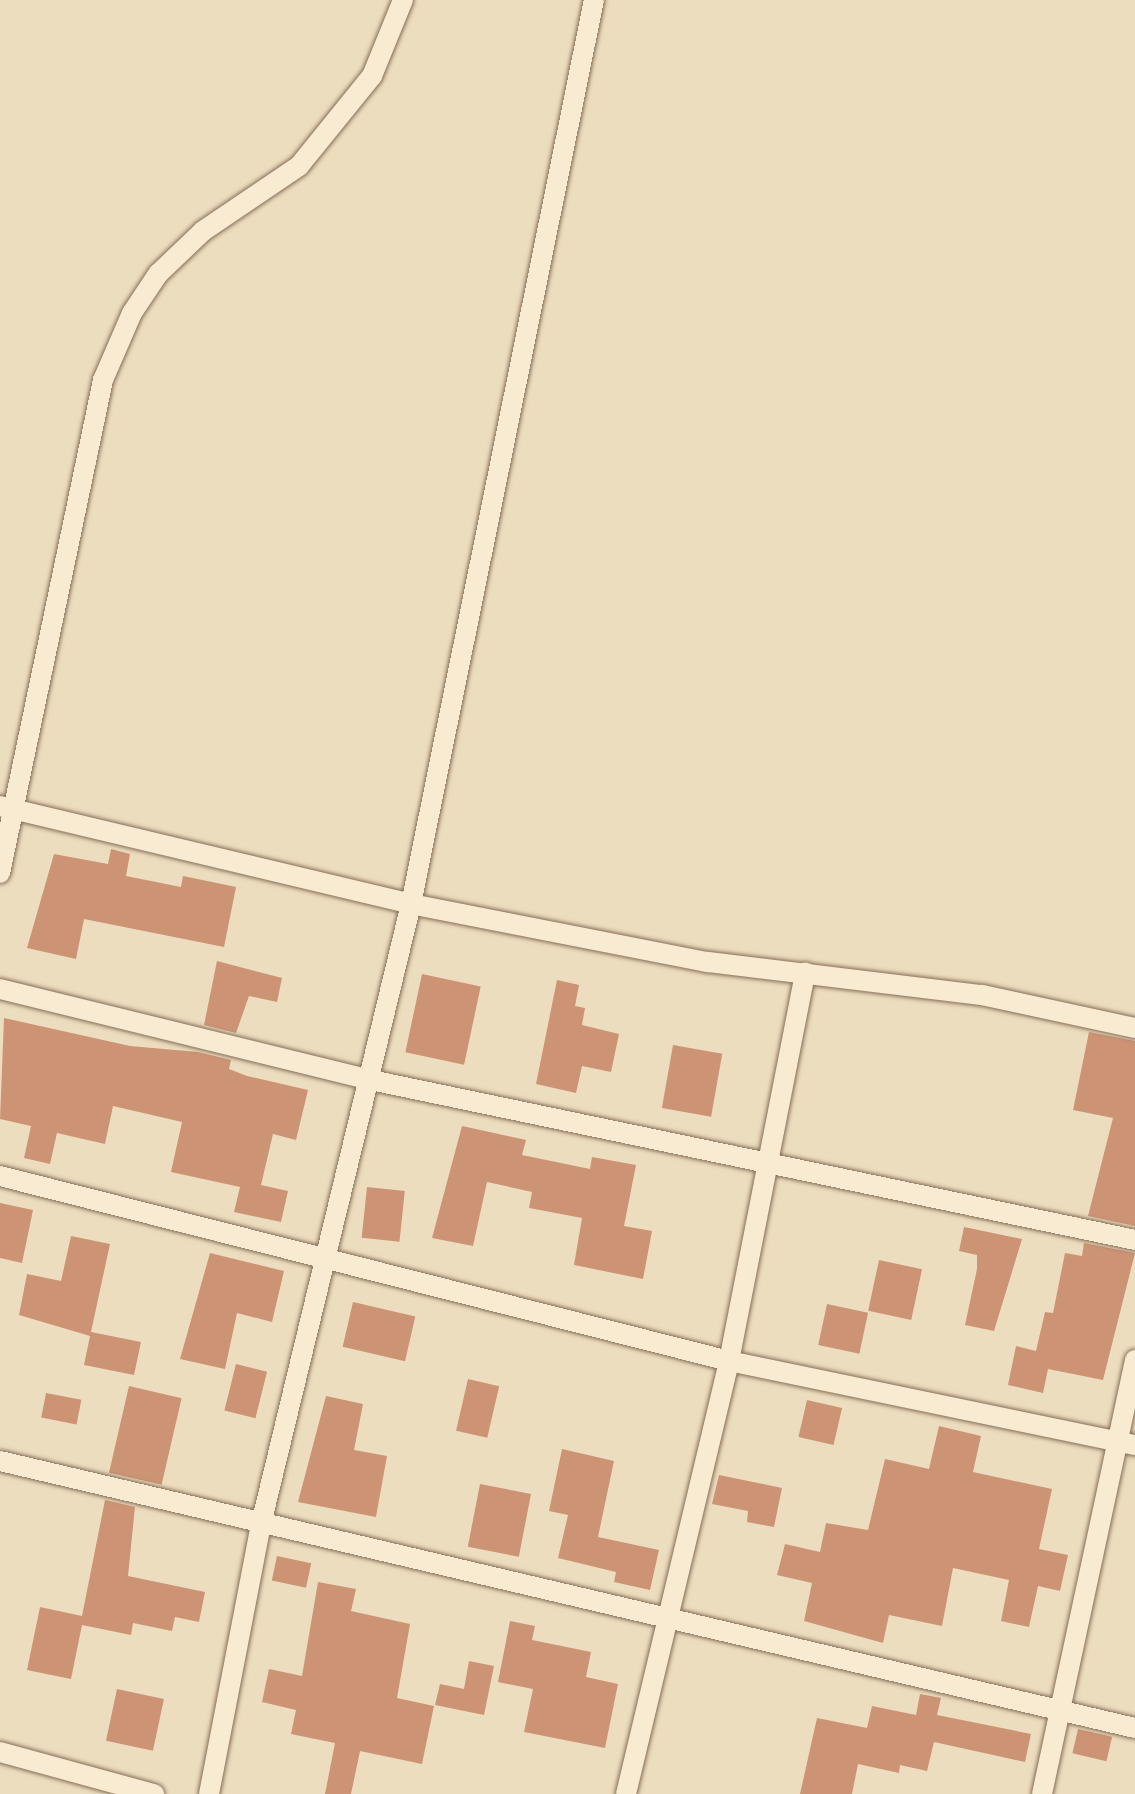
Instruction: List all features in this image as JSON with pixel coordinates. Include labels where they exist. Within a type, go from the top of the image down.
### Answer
[{"type":"street","points":[[0,873],[8,808],[102,380],[132,312],[158,274],[203,232],[299,166],[372,76],[403,0]]},
{"type":"street","points":[[209,1794],[260,1524],[326,1260],[366,1078],[412,904],[594,0]]},
{"type":"street","points":[[8,808],[412,904],[708,962],[982,995],[1135,1028]]},
{"type":"street","points":[[626,1794],[730,1362],[805,972]]},
{"type":"street","points":[[0,989],[366,1078],[769,1166],[1135,1240]]},
{"type":"street","points":[[0,1176],[730,1362],[1126,1443]]},
{"type":"street","points":[[1042,1794],[1126,1443],[1135,1360]]},
{"type":"street","points":[[0,1460],[670,1622],[1135,1728]]},
{"type":"street","points":[[0,1752],[154,1794]]},
{"type":"building","points":[[111,849],[130,854],[126,876],[181,887],[183,876],[236,887],[224,947],[84,919],[76,959],[27,948],[54,854],[108,864]]},
{"type":"building","points":[[217,961],[282,978],[277,1002],[249,996],[236,1033],[204,1025]]},
{"type":"building","points":[[422,974],[481,986],[464,1065],[405,1052]]},
{"type":"building","points":[[557,980],[579,985],[575,1006],[585,1008],[582,1025],[619,1034],[611,1072],[582,1066],[576,1093],[536,1084]]},
{"type":"building","points":[[4,1018],[130,1046],[198,1052],[231,1060],[229,1069],[247,1076],[308,1090],[296,1140],[273,1134],[261,1185],[288,1191],[281,1222],[234,1212],[240,1187],[171,1172],[182,1122],[113,1106],[105,1144],[57,1133],[50,1164],[24,1158],[31,1126],[0,1119]]},
{"type":"building","points":[[1089,1032],[1135,1041],[1135,1226],[1088,1216],[1113,1118],[1073,1110]]},
{"type":"building","points":[[673,1045],[722,1054],[711,1117],[662,1108]]},
{"type":"building","points":[[462,1126],[526,1140],[522,1155],[590,1169],[592,1157],[636,1165],[624,1226],[652,1231],[643,1279],[574,1265],[582,1218],[529,1208],[532,1192],[487,1182],[473,1246],[432,1238]]},
{"type":"building","points":[[367,1187],[405,1191],[399,1242],[362,1238]]},
{"type":"building","points":[[0,1203],[33,1210],[22,1263],[0,1258]]},
{"type":"building","points":[[964,1227],[1022,1239],[994,1331],[965,1325],[977,1255],[959,1251]]},
{"type":"building","points":[[71,1236],[110,1244],[91,1332],[141,1342],[134,1375],[84,1365],[90,1336],[19,1315],[27,1274],[61,1281]]},
{"type":"building","points":[[1084,1243],[1135,1253],[1103,1380],[1048,1369],[1043,1393],[1008,1385],[1016,1346],[1036,1351],[1045,1312],[1053,1313],[1065,1253],[1082,1256]]},
{"type":"building","points":[[210,1253],[284,1271],[272,1322],[237,1313],[225,1369],[180,1359]]},
{"type":"building","points":[[879,1260],[922,1269],[911,1320],[868,1311]]},
{"type":"building","points":[[353,1302],[415,1316],[405,1361],[343,1347]]},
{"type":"building","points":[[827,1304],[868,1313],[859,1354],[818,1345]]},
{"type":"building","points":[[236,1364],[267,1372],[255,1418],[224,1411]]},
{"type":"building","points":[[468,1379],[499,1386],[487,1438],[456,1431]]},
{"type":"building","points":[[129,1386],[182,1398],[162,1485],[109,1473]]},
{"type":"building","points":[[46,1393],[81,1400],[77,1424],[41,1418]]},
{"type":"building","points":[[326,1396],[363,1404],[354,1450],[387,1456],[376,1517],[298,1502]]},
{"type":"building","points":[[807,1400],[842,1408],[834,1445],[798,1437]]},
{"type":"building","points":[[939,1426],[981,1436],[973,1472],[1052,1489],[1039,1549],[1068,1555],[1060,1591],[1038,1586],[1029,1627],[1001,1621],[1009,1580],[953,1568],[942,1626],[889,1615],[883,1643],[804,1621],[812,1583],[777,1575],[785,1544],[820,1552],[826,1523],[868,1530],[885,1459],[929,1469]]},
{"type":"building","points":[[562,1449],[614,1461],[598,1537],[659,1550],[650,1590],[614,1582],[616,1572],[558,1558],[568,1515],[549,1511]]},
{"type":"building","points":[[719,1475],[782,1488],[774,1527],[747,1522],[748,1511],[712,1504]]},
{"type":"building","points":[[480,1484],[531,1494],[519,1557],[468,1547]]},
{"type":"building","points":[[105,1500],[135,1507],[128,1576],[205,1592],[199,1622],[175,1617],[172,1631],[133,1623],[131,1635],[82,1625],[71,1679],[27,1670],[40,1607],[82,1616]]},
{"type":"building","points":[[277,1556],[311,1563],[306,1588],[272,1580]]},
{"type":"building","points":[[318,1582],[356,1589],[351,1611],[410,1624],[397,1698],[434,1706],[422,1764],[360,1751],[351,1794],[325,1794],[335,1743],[291,1734],[296,1710],[262,1702],[269,1669],[302,1676]]},
{"type":"building","points":[[510,1621],[535,1626],[532,1640],[591,1652],[586,1677],[618,1684],[605,1748],[524,1732],[533,1689],[498,1682]]},
{"type":"building","points":[[469,1661],[494,1666],[484,1715],[435,1705],[440,1684],[464,1689]]},
{"type":"building","points":[[117,1689],[164,1699],[153,1751],[106,1741]]},
{"type":"building","points":[[920,1694],[941,1698],[937,1715],[1031,1734],[1025,1762],[934,1742],[927,1771],[900,1765],[899,1773],[858,1764],[852,1794],[800,1794],[817,1718],[867,1728],[872,1706],[916,1715]]},
{"type":"building","points":[[1078,1729],[1112,1737],[1106,1761],[1072,1753]]}]
